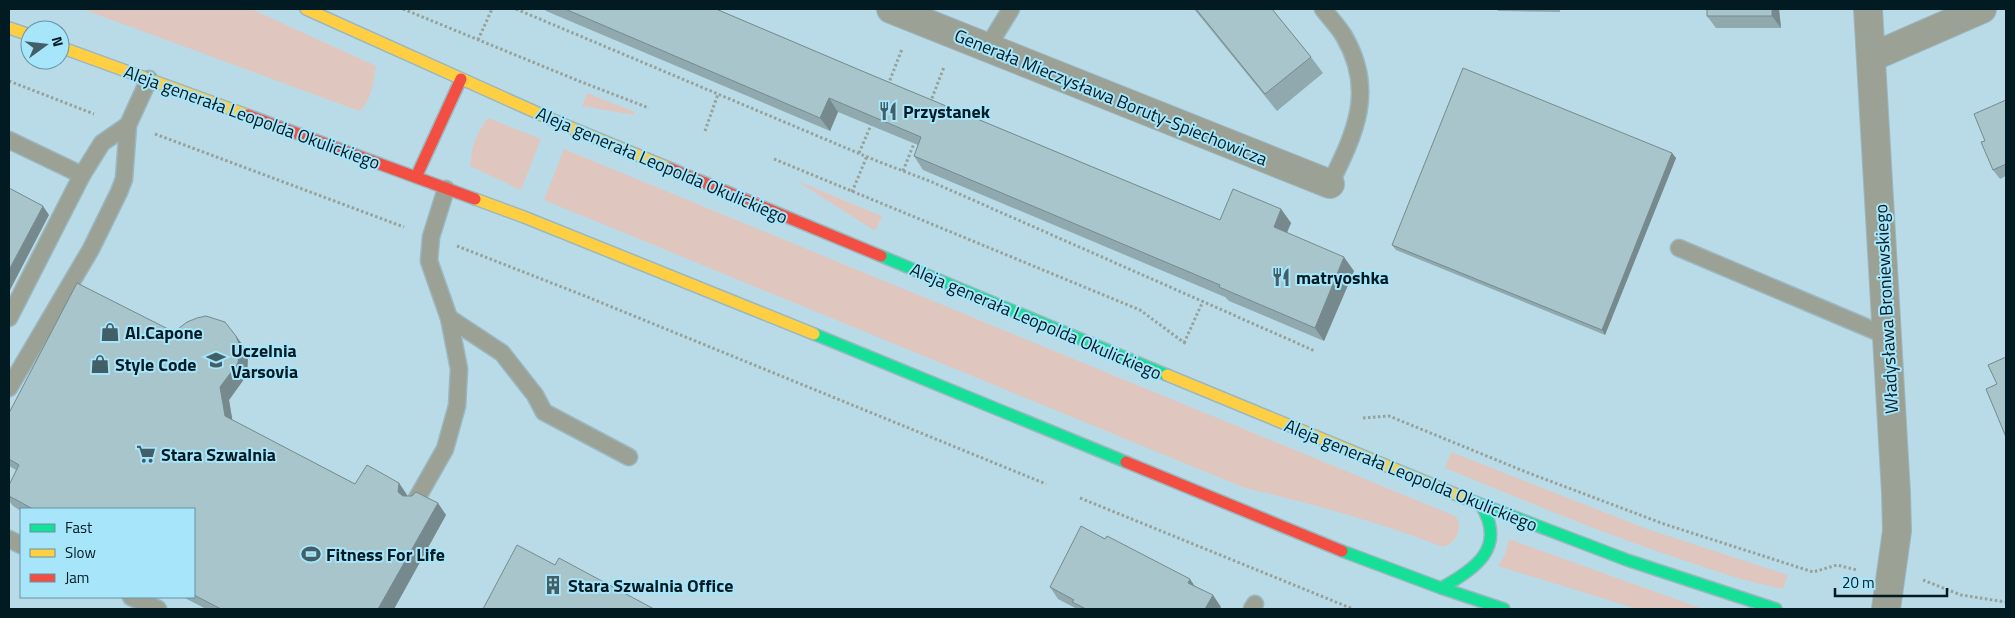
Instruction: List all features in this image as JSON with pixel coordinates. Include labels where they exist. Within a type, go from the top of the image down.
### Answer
[{"type":"main road","name":"Aleja generała Leopolda Okulickiego","points":[[306,9],[562,124],[1481,505],[1607,554],[1721,593],[1776,609]]},
{"type":"main road","name":"Aleja generała Leopolda Okulickiego","points":[[70,50],[524,218],[704,288],[1335,548],[1441,588],[1504,609]]},
{"type":"main road","points":[[416,178],[461,79]]},
{"type":"main road","points":[[1441,588],[1465,576],[1480,560],[1489,546],[1490,524],[1481,505]]},
{"type":"street","name":"Generała Mieczysława Boruty-Spiechowicza","points":[[891,9],[1330,184]]},
{"type":"street","name":"Władysława Broniewskiego","points":[[1868,9],[1897,531],[1886,609]]},
{"type":"street","points":[[1872,57],[1982,9]]},
{"type":"lane","points":[[987,48],[1010,9]]},
{"type":"lane","points":[[1323,9],[1344,36],[1352,54],[1361,96],[1358,118],[1352,139],[1330,184]]},
{"type":"lane","points":[[9,388],[91,249],[124,179],[128,125],[149,79]]},
{"type":"lane","points":[[9,318],[82,174],[102,143],[128,125]]},
{"type":"lane","points":[[9,140],[82,174]]},
{"type":"lane","points":[[416,500],[445,449],[457,406],[458,369],[449,318],[430,261],[431,237],[446,189]]},
{"type":"lane","points":[[1679,248],[1887,336]]},
{"type":"lane","points":[[449,318],[502,353],[535,394],[544,412],[629,457]]},
{"type":"lane","points":[[133,598],[158,609]]},
{"type":"path","points":[[403,9],[649,108]]},
{"type":"path","points":[[478,40],[492,9]]},
{"type":"path","points":[[516,9],[932,182],[1315,351]]},
{"type":"path","points":[[886,90],[903,48]]},
{"type":"path","points":[[927,109],[945,65]]},
{"type":"path","points":[[9,81],[96,114]]},
{"type":"path","points":[[705,131],[718,94]]},
{"type":"path","points":[[859,153],[871,125]]},
{"type":"path","points":[[155,134],[410,229]]},
{"type":"path","points":[[903,171],[917,136]]},
{"type":"path","points":[[852,192],[867,156]]},
{"type":"path","points":[[774,160],[1140,310],[1190,347]]},
{"type":"path","points":[[452,244],[603,303],[1046,484]]},
{"type":"path","points":[[1184,343],[1203,301]]},
{"type":"path","points":[[1355,419],[1389,416],[1526,472],[1664,524],[1813,572],[1837,565],[1850,569]]},
{"type":"path","points":[[1080,498],[1353,609]]},
{"type":"path","points":[[1926,580],[1960,595],[2006,602]]},
{"type":"shaded area","points":[[82,9],[251,9],[376,66],[371,91],[363,108],[359,111]]},
{"type":"shaded area","points":[[587,93],[635,112],[634,115],[582,106]]},
{"type":"shaded area","points":[[488,118],[541,139],[521,190],[470,166],[475,141]]},
{"type":"shaded area","points":[[564,149],[1455,516],[1459,522],[1457,534],[1451,543],[1443,547],[1345,514],[1245,488],[544,200]]},
{"type":"shaded area","points":[[795,180],[882,216],[875,231]]},
{"type":"shaded area","points":[[1451,452],[1647,529],[1788,575],[1783,589],[1728,575],[1645,547],[1445,468]]},
{"type":"shaded area","points":[[1509,539],[1703,609],[1637,609],[1498,566],[1505,555]]},
{"type":"building","points":[[565,9],[716,9],[1220,220],[1233,189],[1281,209],[1274,227],[1344,257],[1315,328],[1219,287],[1220,285],[914,156],[921,137],[829,98],[820,118]]},
{"type":"building","points":[[1196,9],[1272,9],[1311,57],[1265,94]]},
{"type":"building","points":[[1707,9],[1772,9],[1772,16],[1707,16]]},
{"type":"building","points":[[1463,68],[1672,153],[1602,330],[1392,245]]},
{"type":"building","points":[[2006,100],[2006,164],[1993,170],[1981,142],[1985,141],[1974,114]]},
{"type":"building","points":[[9,188],[43,206],[9,270]]},
{"type":"building","name":"Stara Szwalnia","points":[[77,283],[174,332],[187,322],[206,316],[225,322],[236,336],[240,346],[238,363],[220,387],[225,416],[355,484],[367,465],[399,483],[398,492],[403,496],[412,496],[416,492],[438,503],[378,609],[221,609],[195,596],[195,508],[31,508],[9,496],[9,485],[19,465],[9,459],[9,413]]},
{"type":"building","points":[[2006,357],[2006,437],[1986,389],[1997,384],[1988,365]]},
{"type":"building","points":[[1081,526],[1105,539],[1107,536],[1190,579],[1188,583],[1213,595],[1205,609],[1086,609],[1072,602],[1074,600],[1050,587]]},
{"type":"building","name":"Stara Szwalnia Office","points":[[517,545],[555,565],[559,558],[654,609],[483,609]]},
{"type":"traffic: fast","points":[[881,256],[1167,375]]},
{"type":"traffic: fast","points":[[814,334],[1126,462]]},
{"type":"traffic: fast","points":[[1467,499],[1627,560],[1776,609]]},
{"type":"traffic: fast","points":[[1441,588],[1466,573],[1484,555],[1489,545],[1491,533],[1488,520],[1481,505]]},
{"type":"traffic: fast","points":[[1342,551],[1504,609]]},
{"type":"traffic: slow","points":[[306,9],[562,124],[669,168]]},
{"type":"traffic: slow","points":[[9,28],[20,32]]},
{"type":"traffic: slow","points":[[70,51],[247,115]]},
{"type":"traffic: slow","points":[[475,199],[814,334]]},
{"type":"traffic: slow","points":[[1167,375],[1467,499]]},
{"type":"traffic: jam","points":[[416,177],[461,79]]},
{"type":"traffic: jam","points":[[247,115],[475,199]]},
{"type":"traffic: jam","points":[[669,168],[881,256]]},
{"type":"traffic: jam","points":[[1126,462],[1342,551]]},
{"type":"place","name":"Przystanek","points":[[888,111]]},
{"type":"place","name":"matryoshka","points":[[1281,277]]},
{"type":"place","name":"Al.Capone","points":[[110,332]]},
{"type":"place","name":"Uczelnia Varsovia","points":[[216,360]]},
{"type":"place","name":"Style Code","points":[[100,364]]},
{"type":"place","name":"Stara Szwalnia","points":[[146,454]]},
{"type":"place","name":"Fitness For Life","points":[[311,554]]},
{"type":"place","name":"Stara Szwalnia Office","points":[[553,585]]}]
